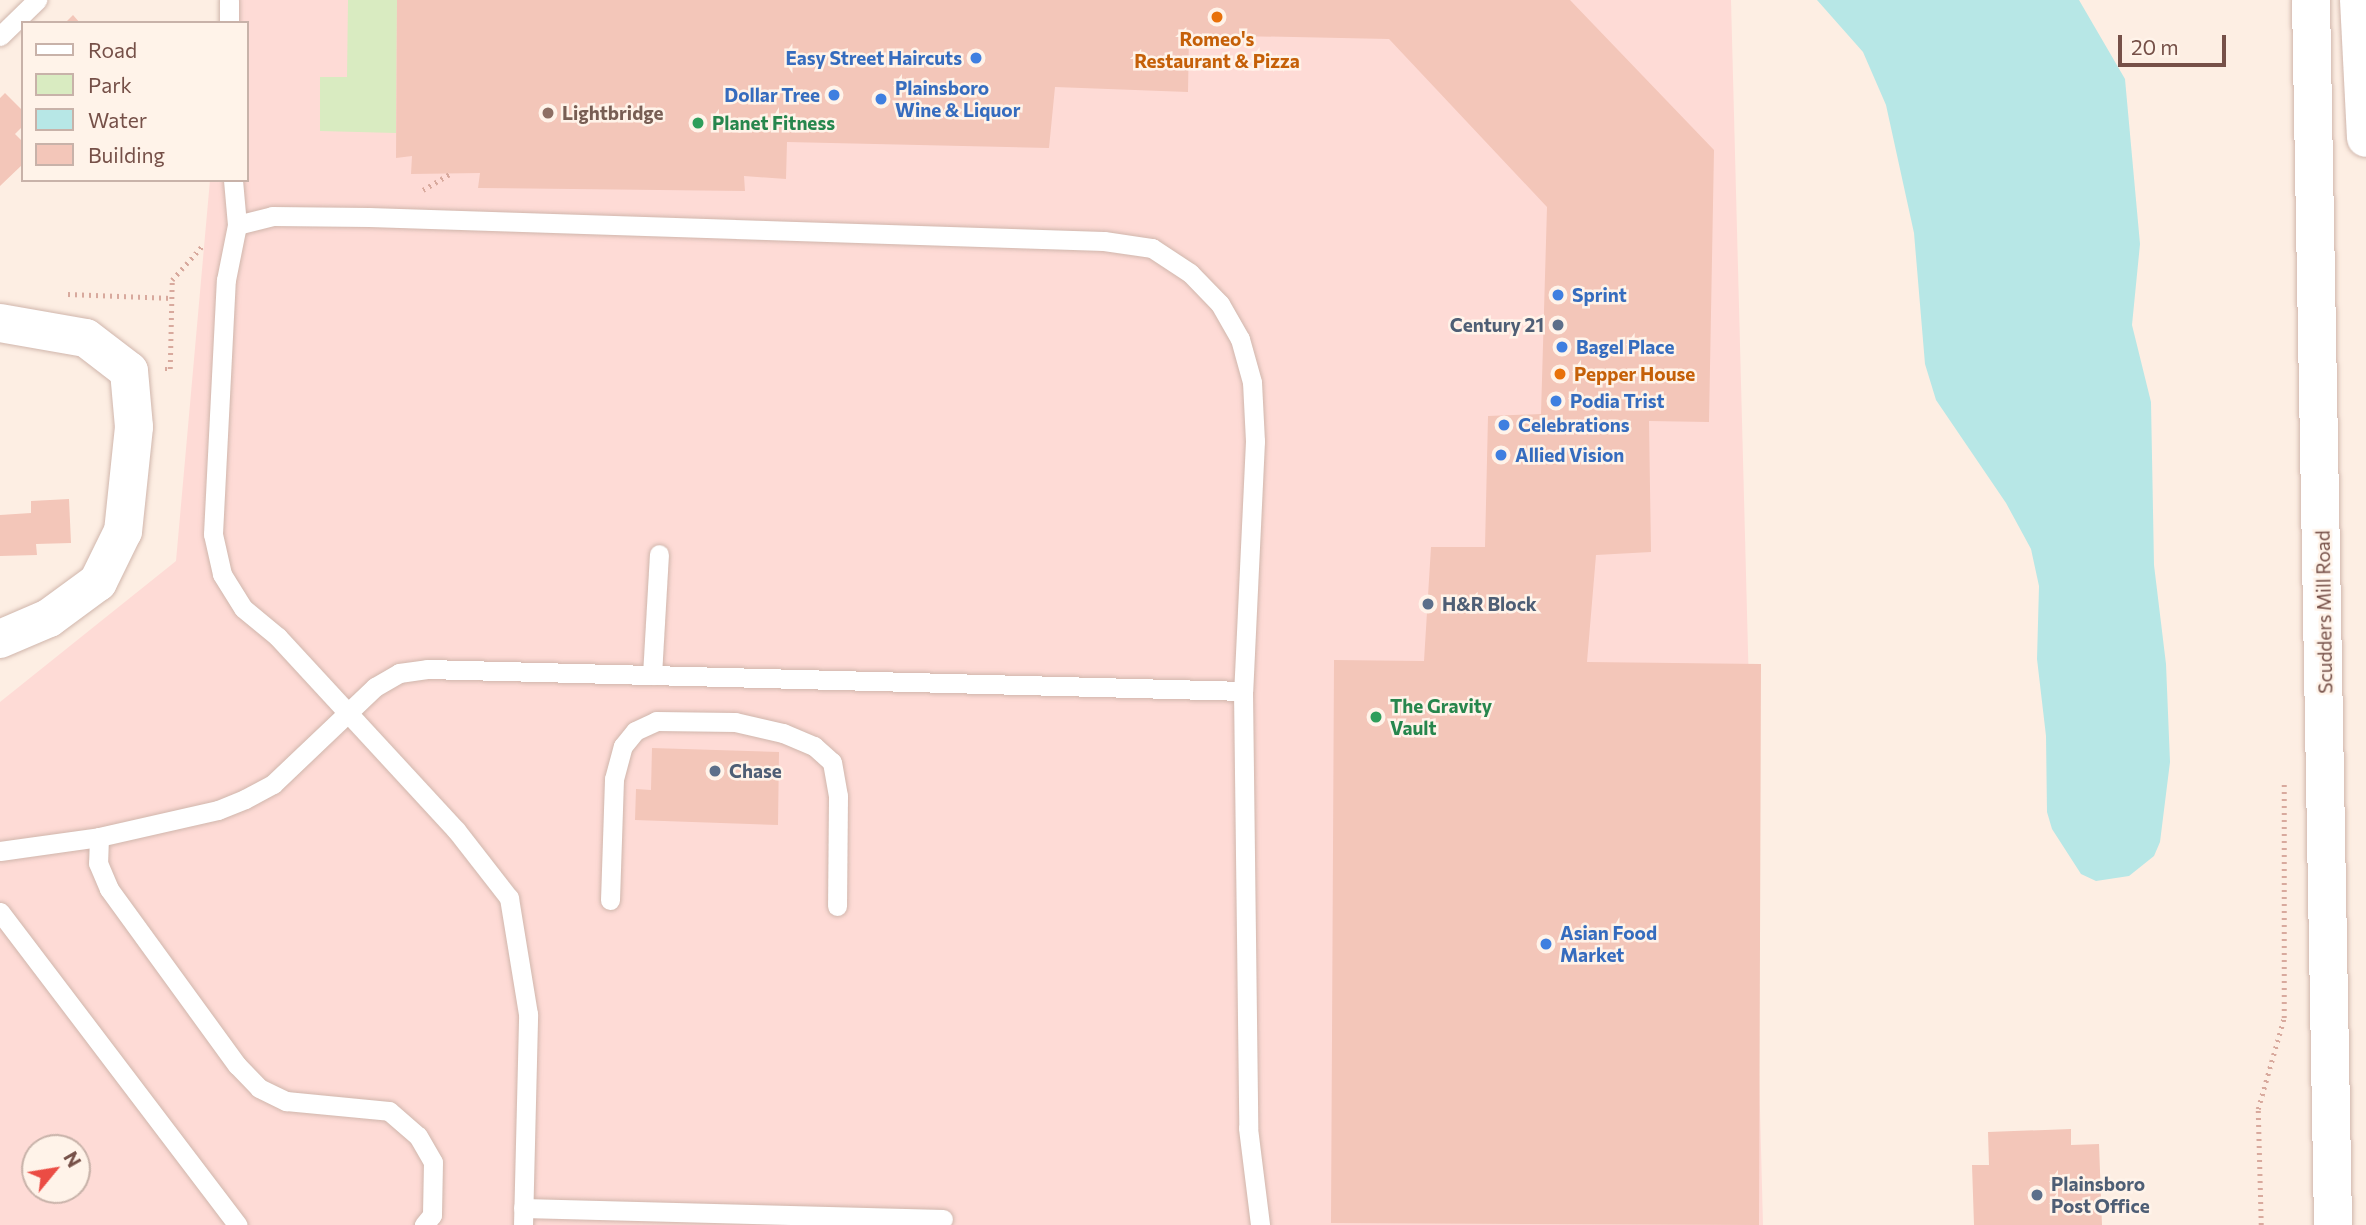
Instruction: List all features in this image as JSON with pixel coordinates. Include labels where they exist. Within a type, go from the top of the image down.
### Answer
[{"type":"main road","name":"Scudders Mill Road","points":[[2311,0],[2333,1225]]},
{"type":"main road","points":[[2359,0],[2366,138]]},
{"type":"main road","points":[[0,323],[86,338],[129,372],[134,427],[123,531],[98,582],[49,618],[0,639]]},
{"type":"lane","points":[[0,36],[37,0]]},
{"type":"lane","points":[[229,0],[229,21]]},
{"type":"lane","points":[[233,182],[237,225],[226,280],[214,534],[222,574],[243,608],[278,636],[456,830],[509,898],[528,1014],[523,1216],[943,1219]]},
{"type":"lane","points":[[237,225],[272,216],[369,217],[1104,241],[1152,248],[1190,273],[1220,304],[1240,339],[1252,382],[1255,440],[1243,691],[1248,1128],[1260,1225]]},
{"type":"lane","points":[[652,675],[659,554]]},
{"type":"lane","points":[[0,851],[99,838],[218,810],[245,799],[273,784],[346,712],[399,673],[427,669],[1243,691]]},
{"type":"lane","points":[[610,900],[617,760],[635,731],[656,721],[735,722],[814,746],[832,762],[838,796],[836,905]]},
{"type":"lane","points":[[99,838],[98,863],[108,890],[237,1065],[259,1088],[286,1101],[389,1111],[418,1136],[433,1161],[432,1215],[424,1225]]},
{"type":"lane","points":[[0,912],[221,1207],[238,1225]]},
{"type":"path","points":[[53,293],[172,298]]},
{"type":"path","points":[[2261,1225],[2258,1108],[2284,1018],[2284,767]]},
{"type":"shaded area","points":[[226,0],[1731,0],[1763,1225],[0,1225],[0,702],[176,561],[210,182],[248,182],[248,21],[224,21]]},
{"type":"green space","points":[[348,0],[397,0],[396,133],[320,131],[320,77],[347,77]]},
{"type":"water","points":[[1817,0],[2079,0],[2125,79],[2140,244],[2132,325],[2151,402],[2154,565],[2166,664],[2170,762],[2160,842],[2154,856],[2129,876],[2096,881],[2081,874],[2052,829],[2047,812],[2046,736],[2037,659],[2039,586],[2031,549],[2006,503],[1936,400],[1925,364],[1914,233],[1886,105],[1863,52]]},
{"type":"building","points":[[397,0],[1570,0],[1714,150],[1709,422],[1649,421],[1651,552],[1596,555],[1587,662],[1761,664],[1759,1225],[1331,1223],[1334,660],[1424,661],[1431,547],[1485,547],[1488,416],[1541,414],[1547,207],[1389,39],[1189,35],[1188,92],[1055,87],[1049,148],[787,142],[786,179],[744,176],[745,191],[478,188],[480,173],[411,174],[412,156],[396,158]]},
{"type":"building","points":[[73,15],[78,21],[67,21]]},
{"type":"building","points":[[5,93],[21,109],[21,128],[15,134],[21,140],[21,166],[0,186],[0,98]]},
{"type":"building","points":[[69,499],[71,543],[36,544],[37,555],[0,556],[0,515],[31,513],[31,501]]},
{"type":"building","name":"Chase","points":[[652,748],[779,752],[778,825],[635,820],[636,789],[651,790]]},
{"type":"building","name":"Plainsboro Post Office","points":[[2071,1129],[2071,1145],[2099,1144],[2102,1225],[1974,1225],[1972,1165],[1989,1165],[1988,1132]]},
{"type":"place","name":"Romeo's Restaurant & Pizza","points":[[1217,17]]},
{"type":"place","name":"Easy Street Haircuts","points":[[976,58]]},
{"type":"place","name":"Dollar Tree","points":[[834,95]]},
{"type":"place","name":"Plainsboro Wine & Liquor","points":[[881,99]]},
{"type":"place","name":"Lightbridge","points":[[548,113]]},
{"type":"place","name":"Planet Fitness","points":[[698,123]]},
{"type":"place","name":"Sprint","points":[[1558,295]]},
{"type":"place","name":"Century 21","points":[[1558,325]]},
{"type":"place","name":"Bagel Place","points":[[1562,347]]},
{"type":"place","name":"Pepper House","points":[[1560,374]]},
{"type":"place","name":"Podia Trist","points":[[1556,401]]},
{"type":"place","name":"Celebrations","points":[[1504,425]]},
{"type":"place","name":"Allied Vision","points":[[1501,455]]},
{"type":"place","name":"H&R Block","points":[[1428,604]]},
{"type":"place","name":"The Gravity Vault","points":[[1376,717]]},
{"type":"place","name":"Chase","points":[[715,771]]},
{"type":"place","name":"Asian Food Market","points":[[1546,944]]},
{"type":"place","name":"Plainsboro Post Office","points":[[2037,1195]]}]
